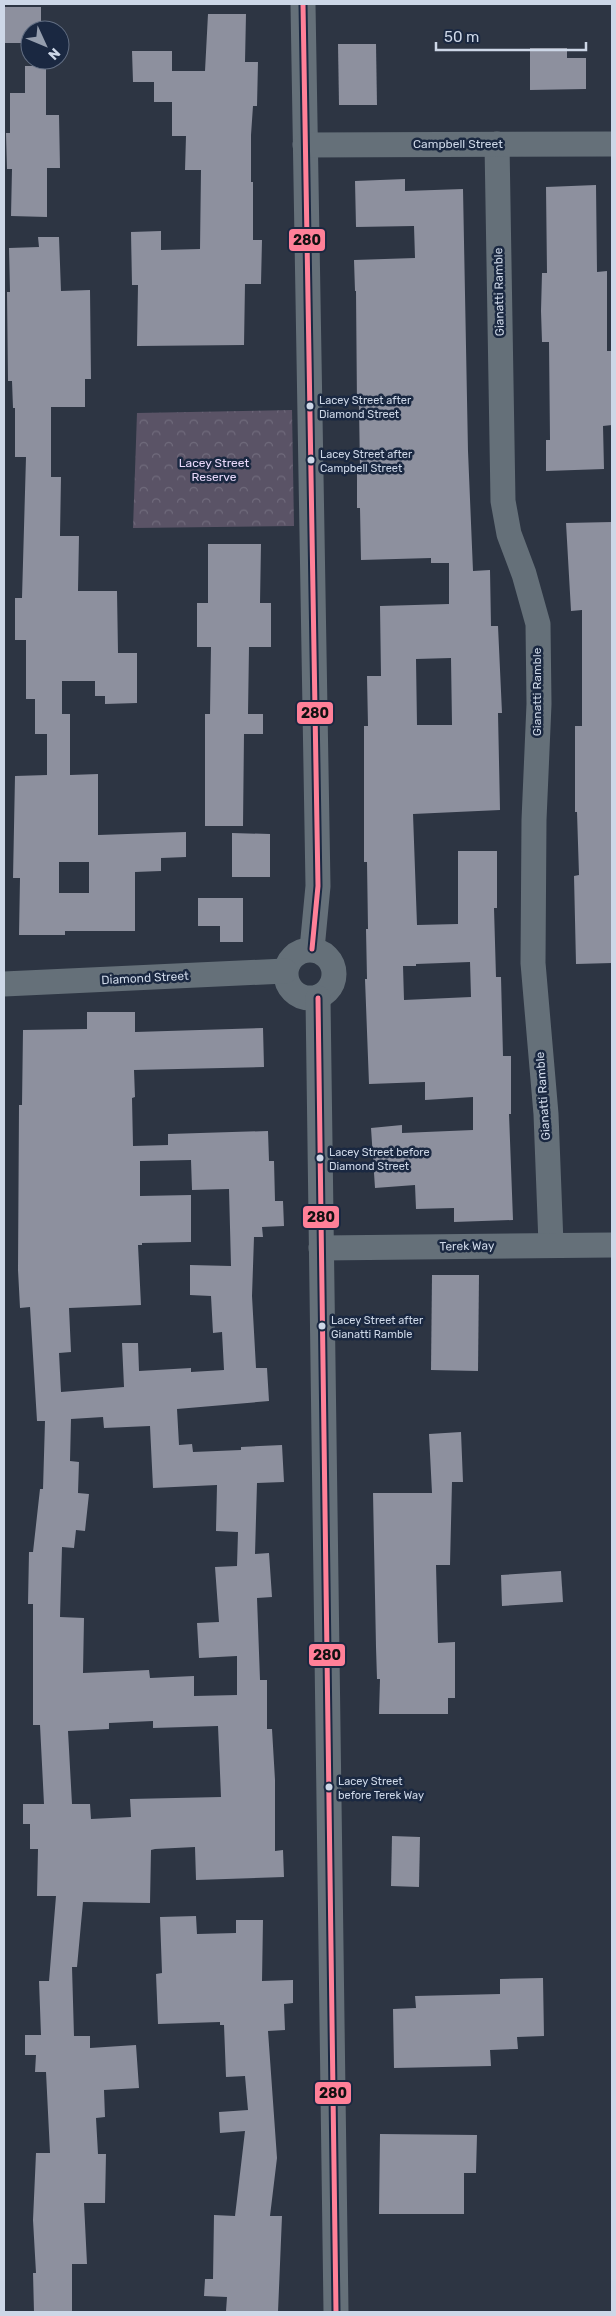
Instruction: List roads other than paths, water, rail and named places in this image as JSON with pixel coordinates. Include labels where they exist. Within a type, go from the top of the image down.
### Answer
[{"type":"street","points":[[303,4],[318,886],[312,949]]},
{"type":"street","name":"Gianatti Ramble","points":[[497,144],[503,501],[509,534],[524,574],[538,624],[539,704],[534,820],[534,963],[546,1114],[551,1244]]},
{"type":"street","name":"Campbell Street","points":[[305,145],[612,144]]},
{"type":"street","points":[[312,949],[326,955],[334,966],[335,978],[330,989],[318,998],[300,997],[290,989],[285,971],[290,960],[300,951],[312,949]]},
{"type":"street","name":"Diamond Street","points":[[4,984],[285,971]]},
{"type":"street","points":[[318,998],[336,2312]]},
{"type":"street","name":"Terek Way","points":[[321,1248],[551,1244],[612,1245]]},
{"type":"place","name":"Lacey Street after Diamond Street","points":[[310,406]]},
{"type":"place","name":"Lacey Street after Campbell Street","points":[[311,460]]},
{"type":"place","name":"Lacey Street before Diamond Street","points":[[320,1158]]},
{"type":"place","name":"Lacey Street after Gianatti Ramble","points":[[322,1326]]},
{"type":"place","name":"Lacey Street before Terek Way","points":[[329,1787]]},
{"type":"park label","name":"Lacey Street Reserve","points":[[214,470]]}]
